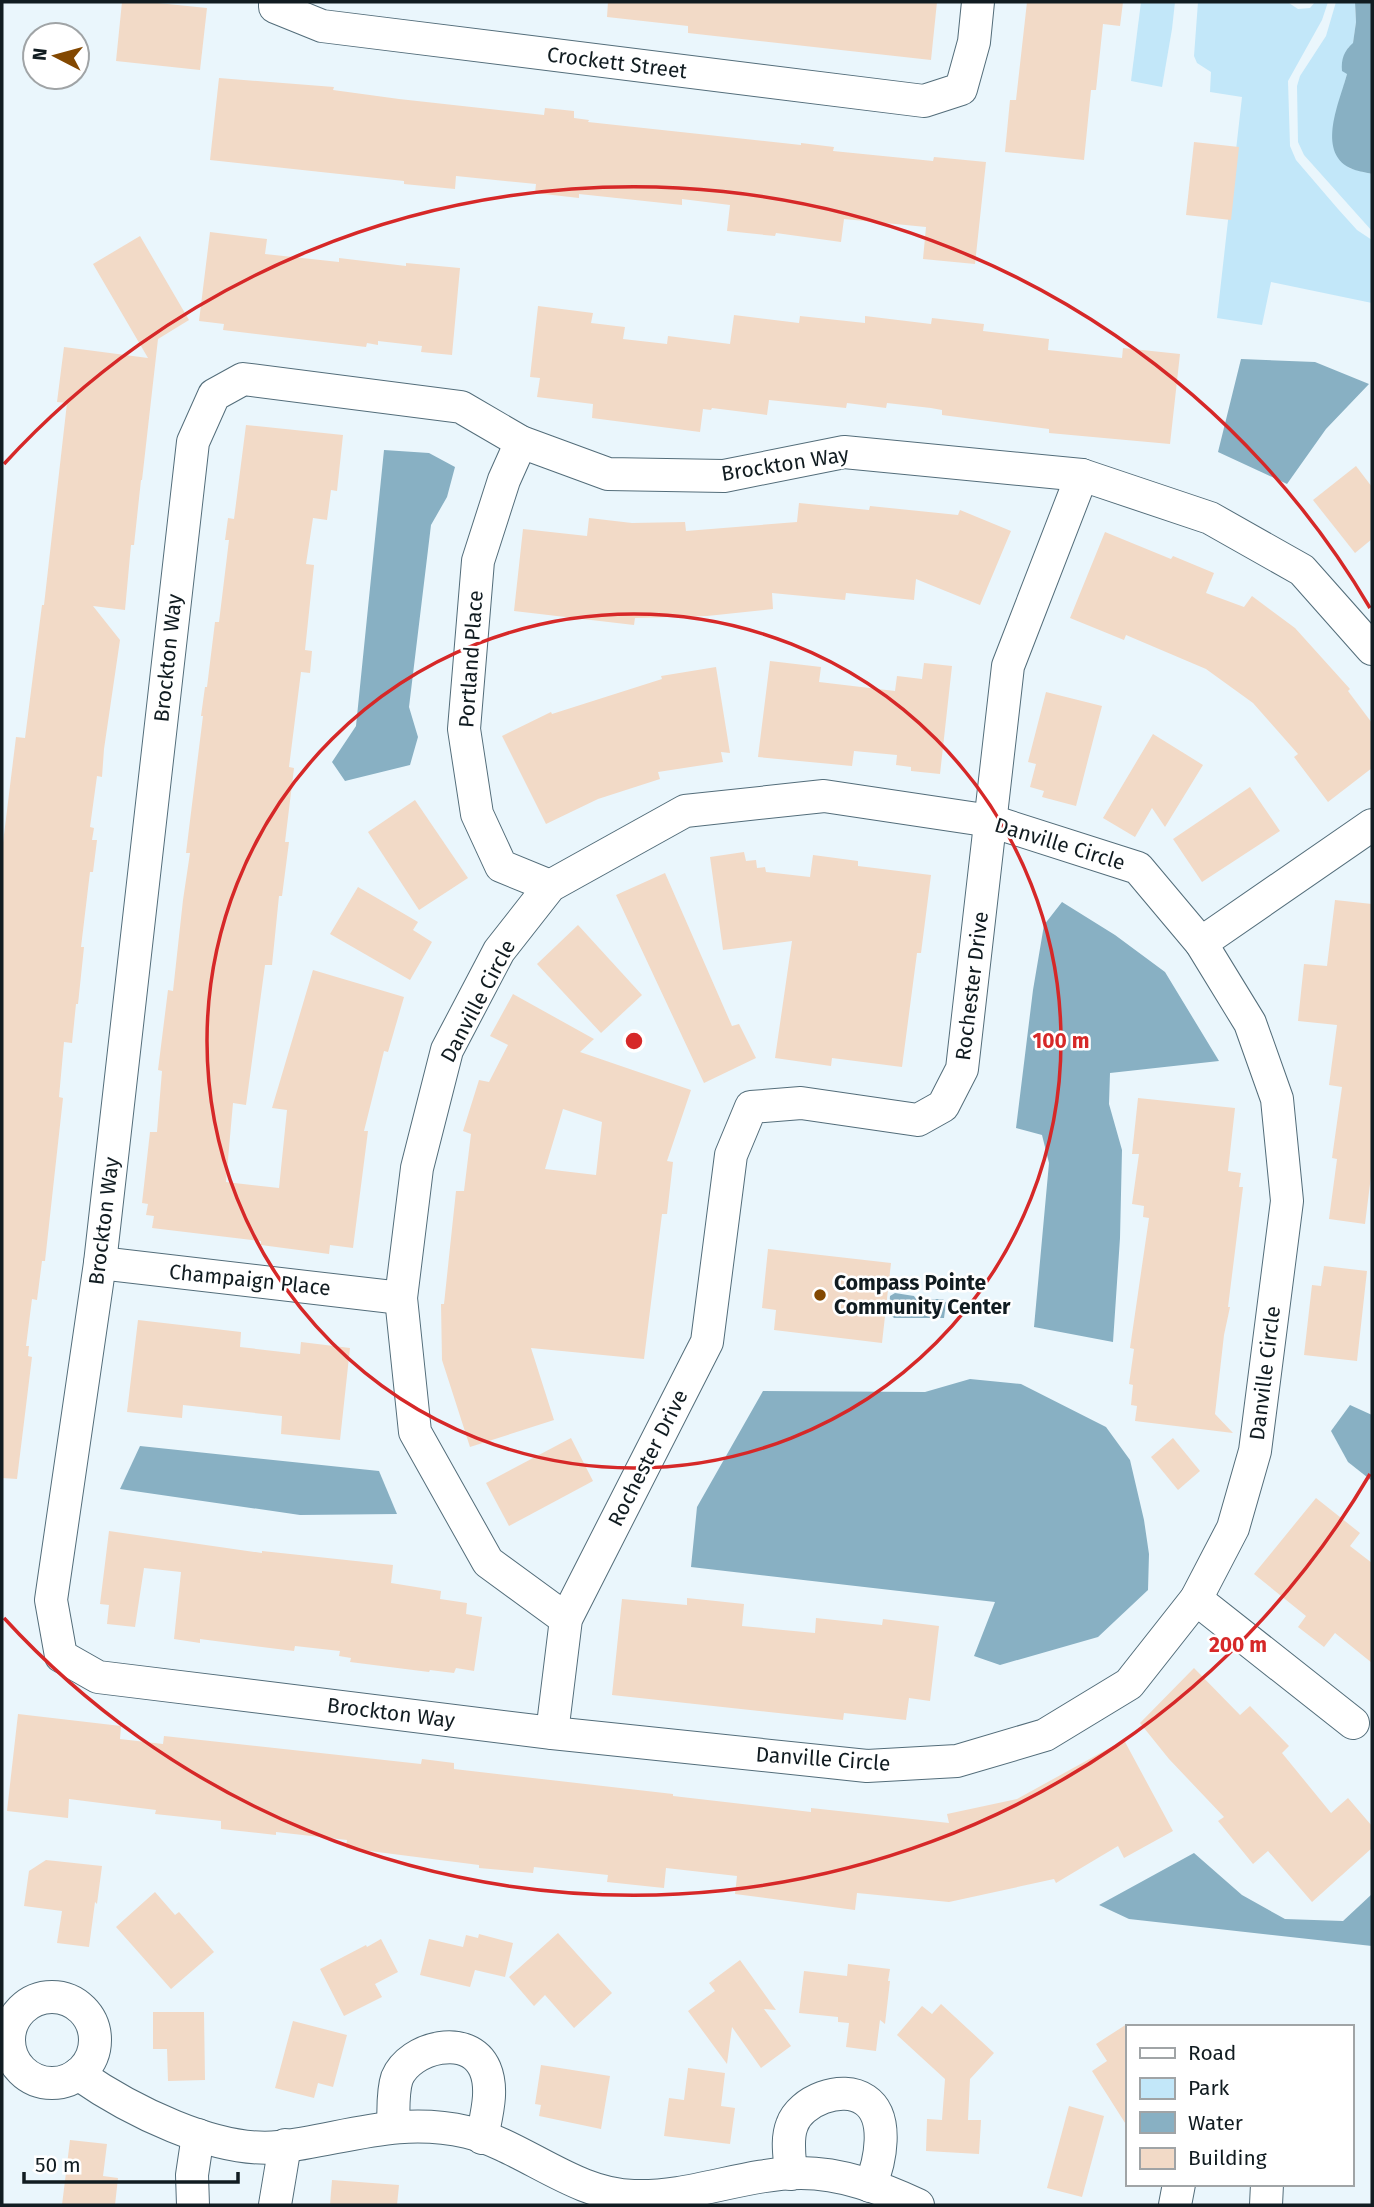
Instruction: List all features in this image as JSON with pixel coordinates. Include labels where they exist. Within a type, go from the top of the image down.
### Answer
[{"type":"street","name":"Crockett Street","points":[[275,4],[322,26],[924,101],[961,89],[974,42],[978,2]]},
{"type":"street","name":"Brockton Way","points":[[552,1733],[97,1677],[61,1656],[51,1600],[100,1264],[192,442],[214,395],[243,379],[461,407],[521,442],[608,474],[724,475],[845,452],[1082,475],[1210,518],[1302,570],[1371,644]]},
{"type":"street","name":"Portland Place","points":[[521,442],[504,480],[478,561],[464,729],[477,814],[501,866],[550,886]]},
{"type":"street","name":"Rochester Drive","points":[[552,1733],[566,1619],[707,1342],[731,1155],[751,1107],[801,1103],[918,1120],[943,1106],[962,1069],[1008,666],[1082,475]]},
{"type":"street","name":"Danville Circle","points":[[552,1733],[867,1766],[957,1761],[1045,1735],[1129,1684],[1196,1599],[1233,1528],[1255,1451],[1287,1201],[1277,1099],[1250,1023],[1201,943],[1138,868],[991,821],[824,796],[685,811],[550,886],[499,951],[447,1050],[417,1168],[401,1298],[415,1432],[488,1562],[566,1619]]},
{"type":"street","points":[[1201,943],[1372,825]]},
{"type":"street","name":"Champaign Place","points":[[100,1264],[401,1298]]},
{"type":"street","points":[[1196,1599],[1353,1723]]},
{"type":"street","points":[[393,2127],[394,2091],[398,2077],[410,2060],[421,2054],[450,2047],[464,2049],[477,2057],[485,2069],[489,2084],[489,2101],[482,2138]]},
{"type":"street","points":[[78,2074],[104,2092],[198,2135],[221,2142],[278,2147],[393,2127],[435,2126],[482,2138],[585,2196],[676,2199],[791,2174],[838,2176],[918,2205]]},
{"type":"street","points":[[791,2174],[789,2145],[791,2127],[797,2113],[808,2103],[823,2098],[853,2095],[864,2099],[874,2108],[880,2126],[878,2168],[870,2186]]},
{"type":"street","points":[[193,2205],[192,2175],[198,2135]]},
{"type":"street","points":[[275,2205],[285,2145]]},
{"type":"street","points":[[1175,2205],[1179,2186]]},
{"type":"street","points":[[1266,2186],[1266,2205]]},
{"type":"green space","points":[[1141,2],[1175,2],[1162,87],[1131,81]]},
{"type":"green space","points":[[1198,2],[1283,2],[1298,9],[1310,8],[1315,2],[1328,2],[1322,20],[1288,81],[1290,146],[1296,160],[1338,209],[1357,230],[1372,240],[1372,303],[1271,282],[1262,325],[1217,318],[1242,97],[1210,92],[1211,72],[1197,63],[1194,56]]},
{"type":"green space","points":[[1336,2],[1355,2],[1356,22],[1353,44],[1348,48],[1347,74],[1333,128],[1349,168],[1372,174],[1372,231],[1304,155],[1298,142],[1297,86],[1300,76],[1326,36]]},
{"type":"water","points":[[1355,2],[1372,2],[1372,174],[1352,169],[1340,160],[1334,150],[1332,138],[1336,111],[1347,74],[1342,71],[1343,59],[1353,43]]},
{"type":"water","points":[[1241,359],[1315,362],[1369,384],[1326,429],[1287,484],[1218,452]]},
{"type":"water","points":[[384,450],[429,453],[455,467],[447,497],[431,525],[409,707],[418,737],[410,765],[345,781],[332,762],[356,726]]},
{"type":"water","points":[[1062,902],[1115,935],[1165,972],[1219,1061],[1110,1073],[1109,1104],[1122,1150],[1120,1238],[1113,1342],[1034,1327],[1049,1163],[1042,1135],[1016,1128],[1044,925]]},
{"type":"water","points":[[895,1293],[914,1296],[916,1299],[943,1299],[946,1303],[944,1318],[894,1318],[889,1313],[890,1296]]},
{"type":"water","points":[[970,1379],[1021,1384],[1106,1427],[1130,1460],[1149,1554],[1148,1590],[1098,1637],[1000,1665],[974,1656],[995,1602],[691,1567],[697,1507],[763,1391],[925,1392]]},
{"type":"water","points":[[1350,1405],[1372,1415],[1372,1481],[1348,1462],[1331,1431]]},
{"type":"water","points":[[140,1446],[379,1471],[397,1514],[300,1515],[120,1489]]},
{"type":"water","points":[[1194,1853],[1242,1895],[1285,1919],[1343,1921],[1372,1894],[1372,1946],[1129,1919],[1099,1905]]},
{"type":"building","points":[[122,2],[207,8],[200,70],[116,61]]},
{"type":"building","points":[[608,2],[937,2],[931,60],[688,33],[688,26],[607,17]]},
{"type":"building","points":[[1027,2],[1123,2],[1120,26],[1103,24],[1096,90],[1091,90],[1084,160],[1005,152],[1010,100],[1016,100]]},
{"type":"building","points":[[219,78],[334,87],[333,90],[399,99],[544,115],[545,108],[574,111],[574,118],[589,120],[588,122],[801,143],[834,147],[833,151],[933,161],[934,157],[986,162],[975,264],[923,259],[926,227],[844,219],[841,242],[776,233],[775,236],[727,231],[730,205],[682,199],[682,205],[579,194],[579,198],[535,193],[536,184],[456,176],[455,189],[210,160]]},
{"type":"building","points":[[1194,142],[1239,147],[1231,220],[1186,215]]},
{"type":"building","points":[[210,232],[267,239],[265,254],[339,262],[339,258],[406,266],[406,263],[460,268],[452,355],[421,352],[422,346],[378,341],[378,345],[367,343],[366,347],[223,330],[224,324],[199,321]]},
{"type":"building","points":[[140,236],[189,320],[158,339],[125,610],[93,606],[120,640],[102,777],[97,776],[90,827],[94,828],[92,840],[97,840],[93,872],[90,872],[81,947],[84,947],[78,1004],[72,1043],[64,1042],[59,1097],[63,1098],[45,1261],[42,1261],[37,1300],[32,1299],[26,1346],[29,1346],[28,1356],[32,1357],[17,1479],[2,1478],[2,851],[16,737],[25,738],[44,605],[67,403],[57,402],[64,347],[148,358],[93,264]]},
{"type":"building","points":[[538,306],[593,313],[591,323],[625,327],[623,339],[667,344],[668,336],[730,344],[734,315],[799,323],[800,316],[865,323],[865,316],[931,324],[932,318],[984,324],[983,331],[1049,339],[1048,350],[1122,358],[1123,348],[1180,354],[1170,444],[1049,433],[1049,429],[942,415],[942,410],[887,403],[886,408],[847,403],[846,408],[769,400],[767,415],[703,409],[700,432],[592,418],[593,404],[537,397],[540,378],[530,377]]},
{"type":"building","points":[[246,425],[343,435],[337,491],[331,490],[327,520],[313,518],[306,564],[314,565],[305,650],[312,651],[310,673],[301,672],[289,767],[294,768],[282,896],[279,896],[272,965],[265,965],[246,1105],[233,1103],[226,1182],[279,1188],[287,1110],[272,1108],[313,970],[404,997],[388,1052],[384,1051],[364,1131],[368,1131],[353,1248],[330,1245],[329,1254],[261,1245],[261,1241],[152,1228],[154,1216],[146,1215],[148,1204],[142,1203],[150,1132],[157,1132],[162,1071],[158,1070],[168,990],[173,991],[190,853],[186,853],[201,716],[215,622],[219,622],[229,540],[225,540],[228,518],[234,519]]},
{"type":"building","points":[[1356,466],[1372,487],[1372,539],[1355,553],[1313,500]]},
{"type":"building","points":[[799,503],[869,510],[870,506],[958,515],[960,510],[1011,531],[980,605],[916,579],[914,600],[846,593],[845,600],[772,593],[773,609],[707,616],[635,618],[634,625],[514,611],[523,529],[587,536],[589,518],[632,523],[685,522],[686,531],[797,522]]},
{"type":"building","points":[[1105,532],[1214,573],[1206,593],[1244,607],[1252,596],[1295,628],[1350,689],[1348,691],[1372,723],[1372,768],[1328,802],[1294,757],[1298,754],[1253,703],[1206,669],[1126,635],[1124,640],[1070,618]]},
{"type":"building","points":[[770,661],[821,667],[819,682],[895,691],[897,676],[922,679],[924,663],[952,666],[940,774],[911,771],[911,767],[896,765],[897,755],[854,751],[852,766],[758,757]]},
{"type":"building","points":[[716,667],[730,753],[721,752],[723,762],[658,772],[660,779],[598,799],[546,824],[502,736],[551,712],[552,714],[662,679],[661,676]]},
{"type":"building","points":[[1046,692],[1102,706],[1076,806],[1042,797],[1044,791],[1030,787],[1036,764],[1028,762]]},
{"type":"building","points":[[1153,734],[1203,765],[1165,827],[1152,808],[1135,837],[1103,818]]},
{"type":"building","points":[[1250,787],[1280,831],[1202,882],[1173,839]]},
{"type":"building","points":[[415,800],[468,878],[419,910],[368,832]]},
{"type":"building","points":[[744,852],[746,861],[756,860],[757,868],[765,867],[766,872],[810,877],[813,855],[858,861],[858,866],[931,875],[921,953],[917,953],[902,1067],[832,1058],[831,1066],[775,1058],[792,941],[723,950],[710,857]]},
{"type":"building","points":[[665,873],[732,1026],[739,1024],[756,1058],[704,1083],[616,895]]},
{"type":"building","points":[[358,887],[418,922],[413,930],[432,942],[410,980],[330,934]]},
{"type":"building","points":[[1335,900],[1372,904],[1372,1168],[1365,1224],[1329,1219],[1337,1159],[1332,1158],[1342,1087],[1329,1085],[1337,1025],[1298,1021],[1304,964],[1327,966]]},
{"type":"building","points":[[578,925],[642,995],[601,1033],[537,964]]},
{"type":"building","points":[[513,994],[594,1039],[580,1052],[691,1090],[667,1161],[673,1162],[667,1214],[662,1214],[644,1359],[531,1348],[554,1420],[470,1447],[442,1360],[441,1304],[444,1304],[456,1191],[464,1191],[471,1134],[463,1131],[479,1080],[489,1082],[508,1045],[490,1036]],"holes":[[[563,1109],[602,1122],[596,1175],[545,1169]]]},
{"type":"building","points":[[1138,1098],[1235,1108],[1228,1171],[1241,1173],[1239,1187],[1243,1187],[1215,1414],[1233,1433],[1135,1421],[1137,1406],[1131,1405],[1133,1385],[1129,1384],[1134,1349],[1130,1348],[1149,1218],[1143,1217],[1144,1206],[1132,1204],[1139,1154],[1132,1154]]},
{"type":"building","points":[[768,1249],[891,1263],[882,1343],[774,1330],[776,1310],[762,1308]]},
{"type":"building","points":[[1324,1266],[1367,1271],[1357,1361],[1304,1355],[1312,1285],[1321,1286]]},
{"type":"building","points":[[138,1320],[241,1332],[240,1347],[300,1354],[301,1342],[350,1348],[340,1440],[281,1434],[282,1416],[183,1405],[182,1418],[127,1412]]},
{"type":"building","points":[[571,1438],[593,1481],[509,1526],[486,1483]]},
{"type":"building","points":[[1173,1438],[1200,1471],[1178,1490],[1151,1457]]},
{"type":"building","points":[[1316,1498],[1360,1533],[1350,1546],[1372,1563],[1372,1663],[1335,1633],[1324,1647],[1298,1627],[1306,1616],[1254,1574]]},
{"type":"building","points":[[109,1531],[262,1553],[393,1565],[391,1583],[441,1591],[440,1599],[467,1603],[466,1614],[482,1617],[474,1671],[456,1668],[454,1673],[429,1672],[350,1662],[351,1658],[339,1656],[340,1651],[295,1646],[294,1651],[200,1639],[200,1643],[174,1639],[181,1572],[144,1568],[135,1627],[107,1624],[109,1605],[100,1604]]},
{"type":"building","points":[[687,1598],[744,1604],[742,1626],[815,1633],[816,1618],[882,1625],[883,1619],[939,1626],[930,1701],[909,1698],[906,1720],[844,1713],[843,1720],[612,1695],[622,1599],[687,1605]]},
{"type":"building","points":[[1194,1668],[1240,1715],[1250,1706],[1289,1746],[1282,1753],[1331,1813],[1348,1798],[1372,1826],[1372,1848],[1312,1902],[1268,1851],[1253,1864],[1218,1821],[1224,1817],[1169,1759],[1140,1723]]},
{"type":"building","points":[[18,1714],[121,1726],[120,1739],[163,1744],[164,1736],[421,1764],[422,1759],[454,1763],[454,1769],[673,1796],[811,1812],[811,1808],[949,1823],[947,1814],[1017,1799],[1124,1740],[1173,1831],[1124,1858],[1118,1846],[1056,1883],[1054,1879],[949,1902],[857,1893],[855,1910],[735,1894],[737,1876],[666,1868],[664,1888],[607,1882],[608,1875],[534,1867],[533,1873],[479,1868],[479,1865],[346,1848],[347,1840],[221,1829],[221,1821],[155,1814],[156,1810],[69,1799],[68,1818],[7,1811]]},
{"type":"building","points":[[46,1860],[102,1866],[89,1947],[57,1943],[62,1911],[24,1906],[29,1871]]},
{"type":"building","points":[[155,1892],[175,1915],[179,1912],[214,1952],[171,1989],[116,1927]]},
{"type":"building","points":[[558,1933],[612,1993],[574,2028],[545,1995],[534,2006],[509,1977]]},
{"type":"building","points":[[479,1934],[513,1943],[505,1977],[475,1970],[470,1987],[420,1975],[429,1939],[463,1947],[466,1935],[478,1938]]},
{"type":"building","points":[[381,1939],[398,1972],[375,1984],[382,1997],[344,2016],[320,1969]]},
{"type":"building","points":[[740,1960],[776,2010],[764,2009],[791,2046],[761,2068],[732,2027],[727,2064],[688,2011],[715,1991],[709,1983]]},
{"type":"building","points":[[848,1964],[890,1969],[885,2024],[880,2020],[876,2051],[846,2047],[849,2023],[838,2022],[838,2017],[799,2013],[804,1971],[847,1976]]},
{"type":"building","points":[[941,2004],[994,2053],[970,2079],[968,2120],[981,2120],[979,2154],[926,2151],[927,2119],[942,2120],[945,2079],[897,2035],[922,2006],[932,2014]]},
{"type":"building","points":[[153,2012],[204,2012],[205,2080],[168,2081],[167,2049],[153,2049]]},
{"type":"building","points":[[293,2021],[347,2035],[333,2087],[318,2083],[314,2098],[275,2088]]},
{"type":"building","points":[[1127,2024],[1126,2124],[1092,2071],[1107,2061],[1096,2044]]},
{"type":"building","points":[[541,2065],[610,2076],[601,2129],[539,2116],[541,2105],[535,2104]]},
{"type":"building","points":[[688,2068],[725,2073],[721,2106],[735,2108],[730,2144],[664,2136],[669,2098],[684,2100]]},
{"type":"building","points":[[1069,2106],[1104,2116],[1082,2197],[1047,2188]]},
{"type":"building","points":[[70,2140],[107,2144],[103,2176],[118,2178],[115,2205],[62,2205]]},
{"type":"building","points":[[332,2180],[399,2185],[397,2205],[330,2205]]},
{"type":"place","name":"Compass Pointe Community Center","points":[[820,1295]]}]
